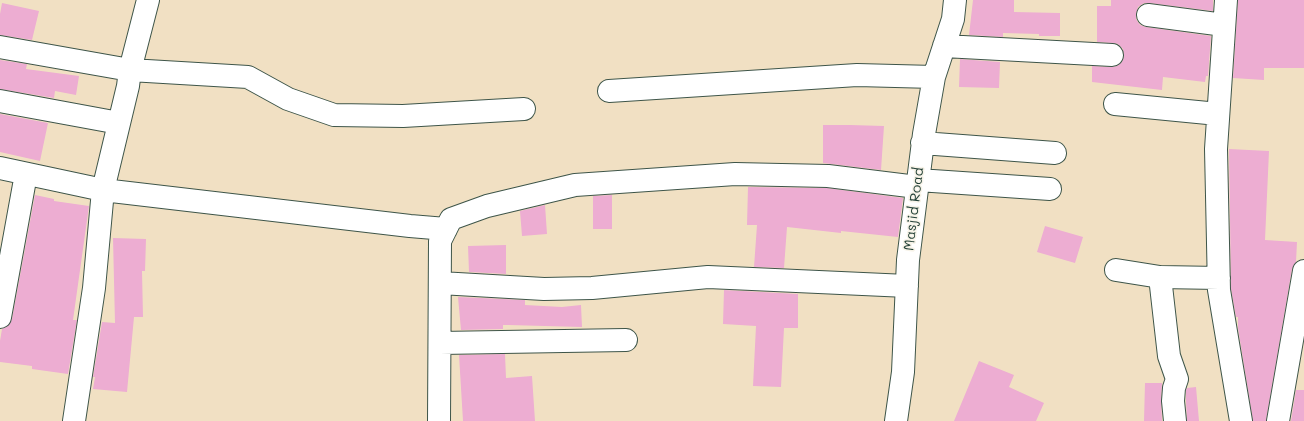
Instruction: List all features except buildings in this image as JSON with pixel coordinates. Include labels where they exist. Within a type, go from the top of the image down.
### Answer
[{"type":"street","name":"Masjid Road","points":[[896,421],[903,372],[908,260],[922,143],[934,77],[953,19],[955,0]]},
{"type":"street","points":[[1226,0],[1216,149],[1219,290],[1241,421]]},
{"type":"street","points":[[74,421],[94,288],[103,190],[128,86],[143,1]]},
{"type":"street","points":[[1148,15],[1224,25]]},
{"type":"street","points":[[944,46],[1112,55]]},
{"type":"street","points":[[0,47],[130,70],[248,77],[288,99],[334,115],[403,116],[524,109]]},
{"type":"street","points":[[609,91],[857,76],[934,77]]},
{"type":"street","points":[[0,101],[119,123]]},
{"type":"street","points":[[1115,104],[1218,114]]},
{"type":"street","points":[[922,143],[1055,153]]},
{"type":"street","points":[[0,168],[103,190],[446,229]]},
{"type":"street","points":[[0,317],[26,174]]},
{"type":"street","points":[[439,421],[440,241],[451,218],[487,206],[575,185],[735,174],[828,176],[917,183],[1050,190]]},
{"type":"street","points":[[1116,270],[1160,277],[1219,278]]},
{"type":"street","points":[[1278,421],[1304,276]]},
{"type":"street","points":[[440,283],[544,289],[592,288],[708,277],[907,286]]},
{"type":"street","points":[[1160,277],[1168,356],[1177,379],[1174,388],[1173,401],[1175,421]]},
{"type":"street","points":[[440,343],[626,340]]}]
